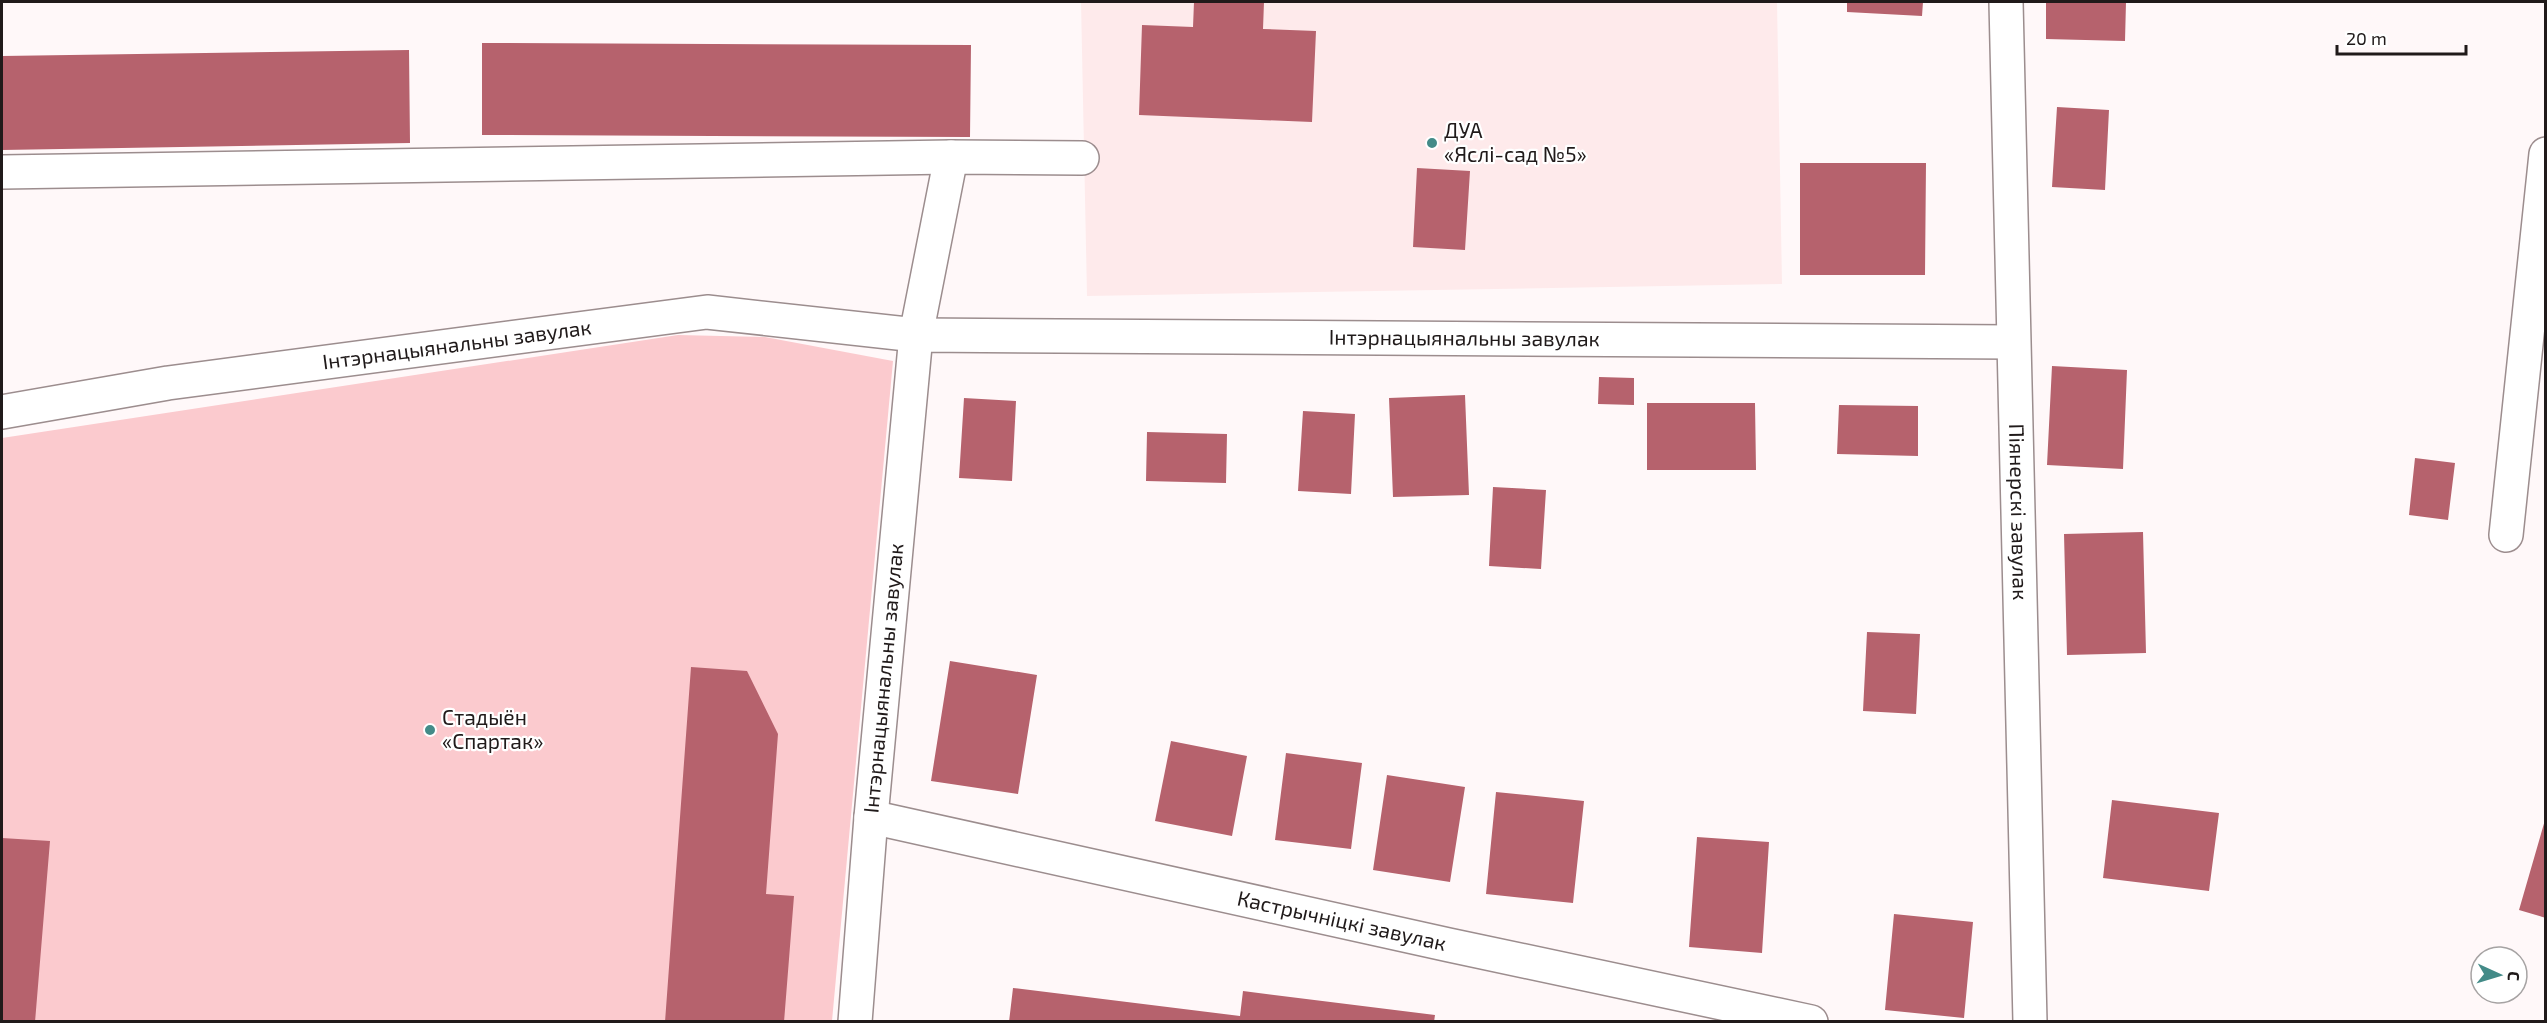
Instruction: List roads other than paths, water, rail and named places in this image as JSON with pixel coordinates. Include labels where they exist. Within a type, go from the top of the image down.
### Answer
[{"type":"street","name":"Піянерскі завулак","points":[[2006,2],[2012,342],[2030,1022]]},
{"type":"street","points":[[2506,535],[2546,153]]},
{"type":"street","points":[[916,335],[951,157]]},
{"type":"street","points":[[2,172],[951,157],[1082,158]]},
{"type":"street","name":"Інтэрнацыянальны завулак","points":[[2,412],[168,383],[707,312],[916,335],[2012,342]]},
{"type":"street","name":"Інтэрнацыянальны завулак","points":[[855,1022],[871,817],[916,335]]},
{"type":"street","name":"Кастрычніцкі завулак","points":[[871,817],[1449,945],[1811,1022]]},
{"type":"place","name":"ДУА «Яслі-сад №5»","points":[[1432,143]]},
{"type":"place","name":"Стадыён «Спартак»","points":[[430,730]]}]
